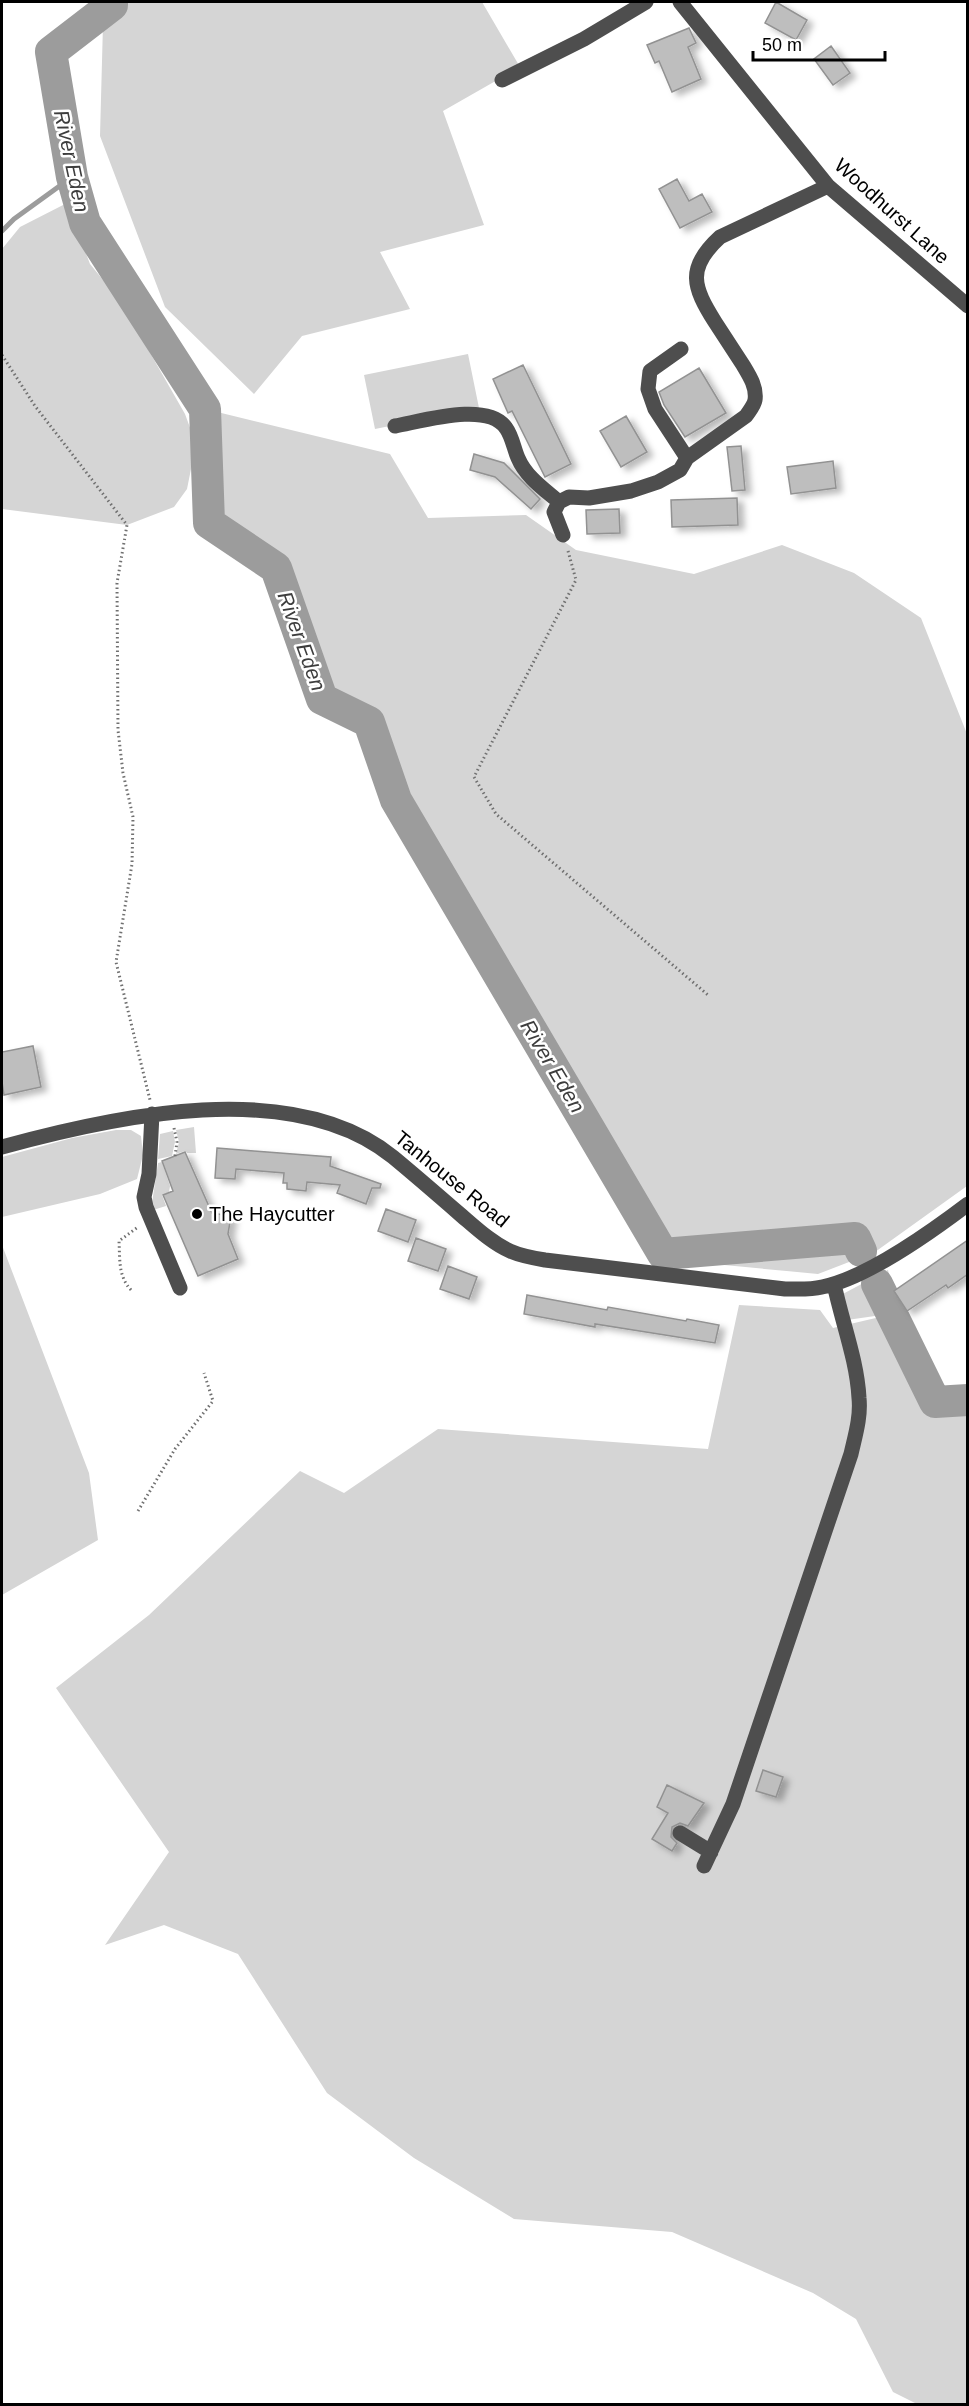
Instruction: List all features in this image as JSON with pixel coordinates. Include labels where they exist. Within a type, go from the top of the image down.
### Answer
[{"type":"street","points":[[502,80],[584,39],[646,2]]},
{"type":"street","name":"Woodhurst Lane","points":[[680,2],[828,186],[968,306]]},
{"type":"street","points":[[563,535],[554,513],[559,502],[569,497],[590,498],[631,491],[658,482],[680,470],[687,458],[746,416],[755,401],[753,385],[699,296],[696,280],[698,264],[706,250],[720,237],[828,186]]},
{"type":"street","points":[[681,349],[650,371],[648,389],[656,409],[687,458]]},
{"type":"street","points":[[395,426],[474,413],[495,418],[506,428],[519,461],[534,481],[559,502]]},
{"type":"street","points":[[151,1107],[149,1174],[144,1197],[150,1218],[180,1288]]},
{"type":"street","name":"Tanhouse Road","points":[[2,1147],[151,1107],[242,1110],[309,1117],[367,1138],[391,1155],[494,1241],[508,1250],[527,1257],[785,1289],[807,1289],[834,1284],[859,1274],[936,1227],[968,1204]]},
{"type":"street","points":[[704,1866],[733,1804],[851,1454],[859,1420],[860,1398],[856,1376],[834,1284]]},
{"type":"street","points":[[680,1833],[711,1852]]},
{"type":"path","points":[[2,355],[35,406],[127,525],[117,583],[118,730],[123,773],[133,817],[132,864],[116,962],[151,1107]]},
{"type":"path","points":[[563,535],[576,580],[474,777],[496,814],[708,995]]},
{"type":"path","points":[[175,1156],[177,1142],[174,1126],[182,1125]]},
{"type":"path","points":[[132,1290],[125,1282],[120,1270],[119,1241],[150,1218]]},
{"type":"path","points":[[138,1511],[175,1449],[213,1401],[204,1373]]},
{"type":"shaded area","points":[[126,2],[482,2],[520,67],[443,111],[484,225],[380,252],[410,309],[302,336],[254,394],[165,307],[100,136],[103,24]]},
{"type":"shaded area","points":[[67,203],[90,264],[121,302],[185,414],[196,444],[187,489],[174,507],[127,525],[2,509],[2,249],[20,227]]},
{"type":"shaded area","points":[[468,354],[479,408],[375,429],[364,375]]},
{"type":"shaded area","points":[[205,409],[390,454],[428,518],[526,515],[576,550],[694,574],[782,545],[854,573],[921,618],[967,734],[967,1186],[875,1252],[818,1274],[724,1265],[663,1254],[396,800],[369,722],[322,699],[276,568],[209,523]]},
{"type":"shaded area","points":[[194,1127],[196,1153],[185,1151],[176,1154],[179,1142],[176,1130]]},
{"type":"shaded area","points":[[116,1130],[131,1130],[141,1136],[143,1155],[137,1179],[100,1194],[2,1217],[2,1157],[72,1138]]},
{"type":"shaded area","points":[[173,1131],[175,1142],[172,1156],[158,1159],[160,1134]]},
{"type":"shaded area","points":[[162,1162],[170,1186],[169,1192],[162,1195],[166,1206],[153,1210],[158,1163]]},
{"type":"shaded area","points":[[2,1245],[89,1473],[98,1540],[2,1595]]},
{"type":"shaded area","points":[[888,1270],[896,1313],[847,1320],[839,1296]]},
{"type":"shaded area","points":[[739,1305],[820,1310],[833,1328],[880,1317],[900,1336],[935,1402],[967,1390],[967,2404],[917,2404],[893,2392],[856,2319],[813,2293],[672,2232],[514,2219],[414,2158],[327,2093],[238,1954],[164,1925],[105,1945],[169,1852],[56,1688],[149,1615],[300,1471],[344,1493],[438,1429],[708,1449]]},
{"type":"building","points":[[776,2],[807,20],[796,40],[765,23]]},
{"type":"building","points":[[689,28],[696,43],[688,47],[701,79],[672,92],[659,61],[655,63],[647,45]]},
{"type":"building","points":[[831,46],[850,73],[833,85],[814,59]]},
{"type":"building","points":[[677,179],[689,201],[702,194],[712,212],[680,228],[659,189]]},
{"type":"building","points":[[523,365],[571,464],[545,477],[512,411],[508,413],[493,379]]},
{"type":"building","points":[[699,368],[726,413],[685,437],[664,405],[659,392]]},
{"type":"building","points":[[626,416],[647,452],[621,467],[600,431]]},
{"type":"building","points":[[741,446],[745,490],[732,491],[727,447]]},
{"type":"building","points":[[474,454],[504,463],[540,499],[531,509],[495,477],[470,470]]},
{"type":"building","points":[[833,461],[836,488],[791,494],[787,467]]},
{"type":"building","points":[[737,498],[738,525],[672,527],[671,500]]},
{"type":"building","points":[[619,509],[620,533],[587,534],[586,510]]},
{"type":"building","points":[[33,1046],[41,1087],[4,1095],[2,1052]]},
{"type":"building","points":[[217,1148],[331,1157],[330,1166],[381,1184],[380,1188],[372,1188],[366,1204],[337,1193],[340,1185],[307,1182],[306,1191],[287,1189],[287,1183],[283,1183],[284,1173],[236,1169],[235,1179],[215,1178]]},
{"type":"building","name":"The Haycutter","points":[[185,1152],[212,1213],[231,1216],[228,1234],[238,1259],[198,1276],[163,1195],[173,1191],[162,1161]]},
{"type":"building","points":[[386,1209],[416,1220],[408,1242],[378,1231]]},
{"type":"building","points":[[416,1238],[446,1249],[438,1271],[408,1261]]},
{"type":"building","points":[[968,1240],[968,1274],[948,1288],[946,1285],[907,1311],[894,1291]]},
{"type":"building","points":[[448,1266],[477,1277],[469,1299],[440,1289]]},
{"type":"building","points":[[527,1295],[607,1310],[608,1307],[719,1325],[715,1343],[595,1324],[595,1327],[524,1314]]},
{"type":"building","points":[[763,1770],[783,1777],[776,1797],[756,1791]]},
{"type":"building","points":[[667,1785],[704,1803],[688,1826],[680,1823],[672,1827],[671,1837],[677,1843],[672,1851],[652,1839],[668,1813],[657,1807]]},
{"type":"waterway","name":"River Eden","points":[[112,2],[112,5],[51,52],[72,177],[85,223],[205,409],[209,523],[276,568],[322,699],[369,722],[396,800],[663,1254],[855,1238],[861,1251]]},
{"type":"waterway","points":[[2,231],[14,219],[72,177]]},
{"type":"waterway","name":"River Eden","points":[[877,1284],[935,1402],[968,1400]]},
{"type":"place","name":"The Haycutter","points":[[197,1214]]}]
